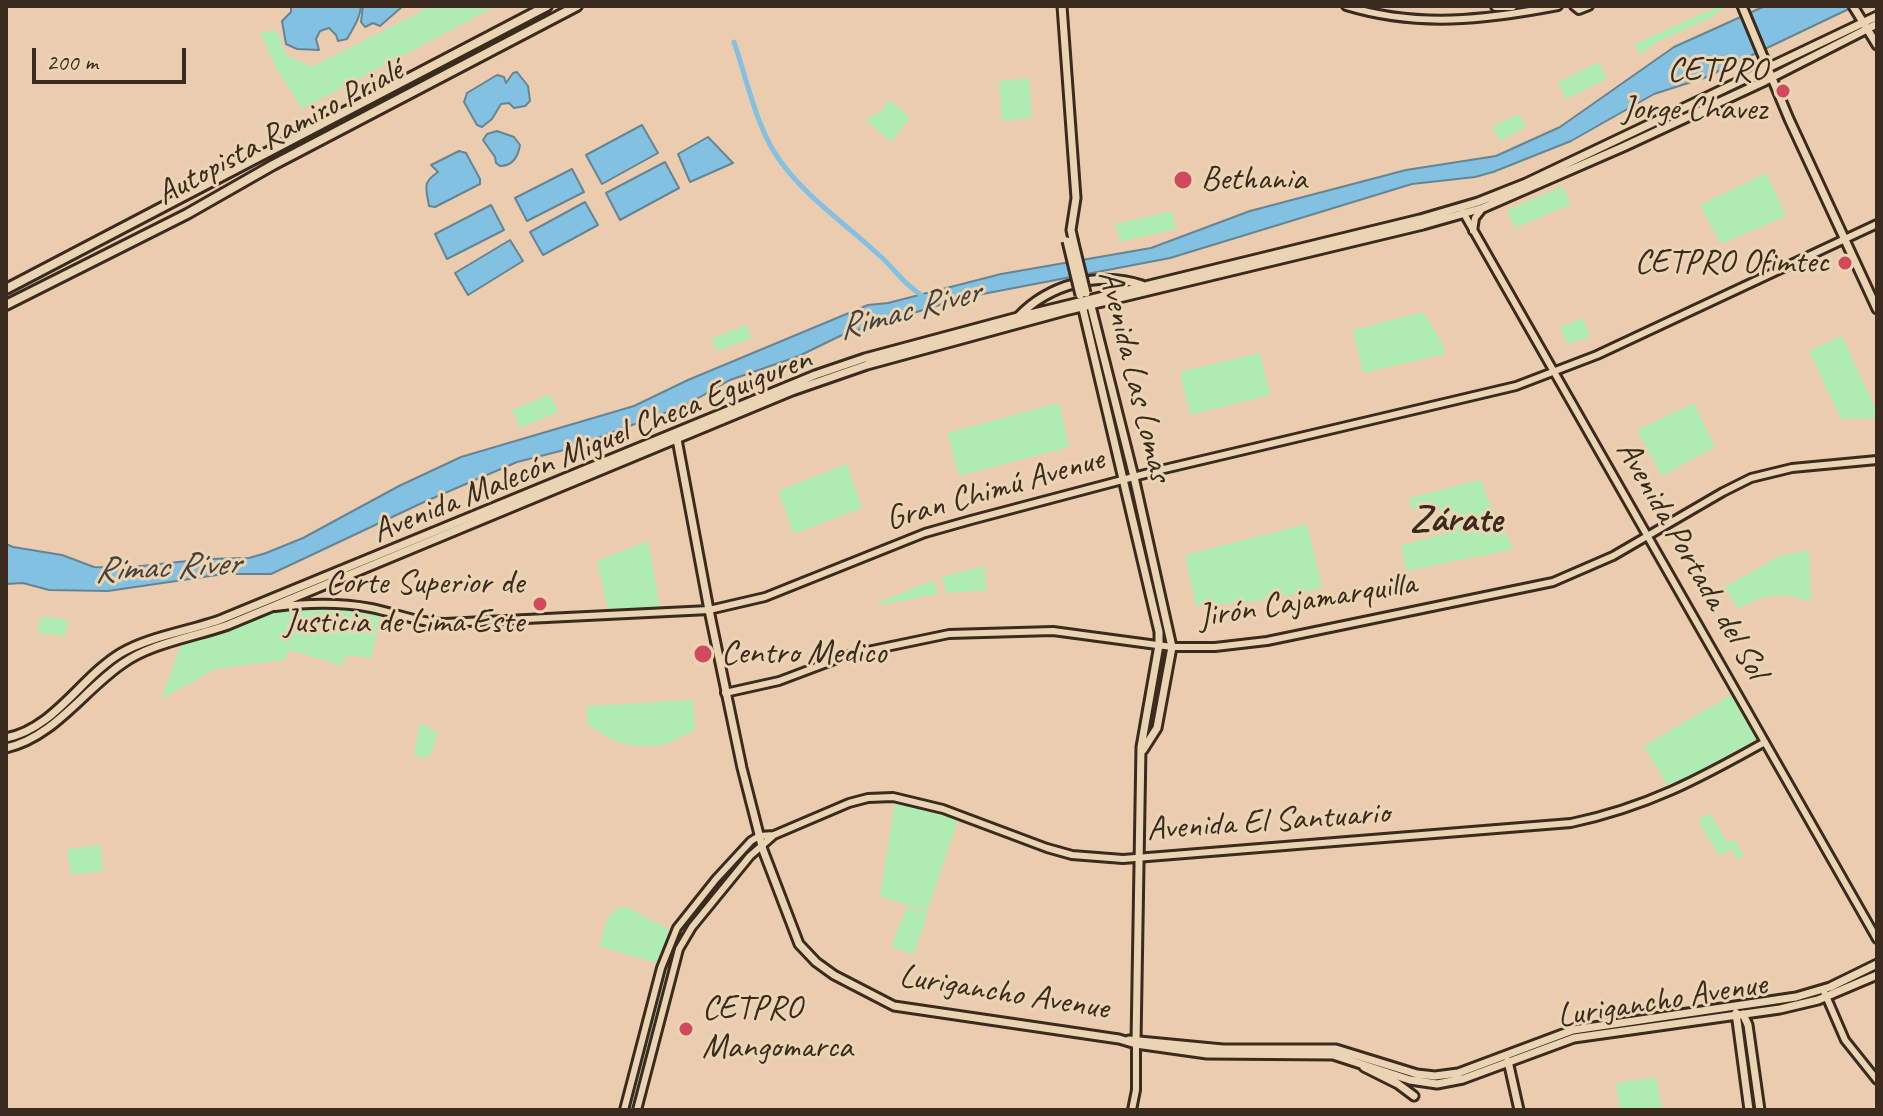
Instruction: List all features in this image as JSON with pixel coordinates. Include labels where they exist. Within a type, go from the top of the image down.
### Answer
[{"type":"highway","name":"Autopista Ramiro Prialé","points":[[6,289],[547,6]]},
{"type":"highway","name":"Autopista Ramiro Prialé","points":[[6,305],[187,214],[273,165],[577,6]]},
{"type":"highway","points":[[1496,6],[1512,6]]},
{"type":"main road","name":"Avenida Las Lomas","points":[[1062,6],[1076,198],[1070,240],[1134,477],[1172,647],[1157,728],[1142,752]]},
{"type":"main road","points":[[1853,6],[1877,45]]},
{"type":"main road","points":[[1742,7],[1771,78],[1877,309]]},
{"type":"main road","points":[[1864,23],[1877,16]]},
{"type":"main road","points":[[1864,23],[1877,24]]},
{"type":"main road","name":"Avenida Malecón Miguel Checa Eguiguren","points":[[6,748],[29,740],[48,728],[128,660],[228,625],[815,375],[865,358],[1085,300],[1483,208],[1771,78],[1816,56],[1864,23]]},
{"type":"main road","name":"Avenida Malecón Miguel Checa Eguiguren","points":[[6,738],[41,723],[121,653],[137,645],[189,631],[240,612],[676,435],[849,371],[1085,300],[1462,211],[1766,66],[1864,23]]},
{"type":"main road","name":"Avenida Las Lomas","points":[[1064,232],[1070,240]]},
{"type":"main road","points":[[1018,317],[1027,307],[1071,284],[1113,280],[1144,286]]},
{"type":"main road","name":"Avenida Las Lomas","points":[[1085,300],[1157,622],[1159,645],[1142,752],[1133,1041]]},
{"type":"main road","name":"Lurigancho Avenue","points":[[676,435],[725,693],[760,843],[799,944],[816,962],[849,984],[905,1009],[1133,1041],[1333,1055],[1410,1080],[1437,1084],[1463,1079],[1574,1038],[1796,1006],[1877,964]]},
{"type":"main road","points":[[1155,667],[1162,665],[1167,668]]},
{"type":"main road","name":"Lurigancho Avenue","points":[[1277,1051],[1336,1049],[1412,1072],[1443,1076],[1573,1030],[1824,993],[1877,975]]},
{"type":"main road","points":[[1736,1006],[1760,1110]]},
{"type":"main road","points":[[1740,1016],[1749,1110]]},
{"type":"main road","points":[[1508,1061],[1519,1110]]},
{"type":"main road","points":[[1360,1063],[1414,1096]]},
{"type":"street","points":[[1346,6],[1392,17],[1447,22],[1558,6]]},
{"type":"street","points":[[1577,8],[1589,6]]},
{"type":"street","points":[[1474,234],[1475,218],[1483,208]]},
{"type":"street","name":"Avenida Portada del Sol","points":[[1462,211],[1877,939]]},
{"type":"street","name":"Gran Chimú Avenue","points":[[240,612],[301,604],[344,604],[434,623],[709,610],[765,597],[925,533],[1134,477],[1498,391],[1554,372],[1659,327],[1877,224]]},
{"type":"street","name":"Jirón Cajamarquilla","points":[[725,693],[779,681],[848,655],[949,634],[1053,631],[1172,647],[1255,643],[1538,586],[1577,573],[1723,492],[1765,474],[1792,468],[1877,460]]},
{"type":"street","name":"Avenida El Santuario","points":[[760,843],[849,803],[893,797],[943,809],[1031,843],[1072,855],[1109,860],[1571,823],[1670,793],[1765,742]]},
{"type":"street","points":[[624,1110],[668,947],[682,921],[716,879],[760,843]]},
{"type":"street","points":[[637,1110],[675,960],[692,927],[760,843]]},
{"type":"street","points":[[682,921],[692,927]]},
{"type":"street","points":[[657,982],[669,984]]},
{"type":"street","points":[[1824,993],[1845,1040],[1877,1080]]},
{"type":"street","name":"Avenida Las Lomas","points":[[1132,1110],[1136,1090],[1133,1041]]},
{"type":"green space","points":[[432,6],[496,6],[302,109],[276,68],[260,32],[277,31],[286,55],[312,67]]},
{"type":"green space","points":[[1719,6],[1726,6],[1710,18],[1655,43],[1641,55],[1635,44]]},
{"type":"green space","points":[[1599,62],[1607,79],[1566,99],[1558,82]]},
{"type":"green space","points":[[1029,78],[1032,118],[1002,121],[999,81]]},
{"type":"green space","points":[[889,99],[910,118],[891,142],[865,119],[882,111]]},
{"type":"green space","points":[[1519,114],[1526,127],[1500,141],[1492,127]]},
{"type":"green space","points":[[1766,173],[1786,216],[1721,244],[1700,205]]},
{"type":"green space","points":[[1563,186],[1571,204],[1515,228],[1507,210]]},
{"type":"green space","points":[[1172,211],[1176,229],[1120,242],[1115,224]]},
{"type":"green space","points":[[1423,312],[1442,342],[1445,354],[1363,373],[1353,330]]},
{"type":"green space","points":[[1583,318],[1590,336],[1568,345],[1560,327]]},
{"type":"green space","points":[[746,325],[751,338],[717,351],[712,338]]},
{"type":"green space","points":[[1842,336],[1876,410],[1876,418],[1841,419],[1809,351]]},
{"type":"green space","points":[[1260,353],[1270,395],[1190,415],[1180,372]]},
{"type":"green space","points":[[550,394],[558,412],[520,428],[512,410]]},
{"type":"green space","points":[[1059,403],[1069,447],[959,476],[947,433]]},
{"type":"green space","points":[[1694,403],[1715,447],[1662,476],[1637,430]]},
{"type":"green space","points":[[847,464],[862,508],[794,534],[778,491]]},
{"type":"green space","points":[[1481,480],[1514,549],[1406,571],[1401,545],[1445,534],[1438,504],[1412,510],[1409,498]]},
{"type":"green space","points":[[1307,524],[1322,588],[1258,601],[1196,606],[1185,555]]},
{"type":"green space","points":[[648,541],[660,608],[608,610],[597,561]]},
{"type":"green space","points":[[1809,550],[1811,602],[1782,595],[1756,600],[1738,609],[1725,587],[1780,556]]},
{"type":"green space","points":[[984,566],[987,590],[946,593],[942,577]]},
{"type":"green space","points":[[934,580],[939,594],[877,603]]},
{"type":"green space","points":[[333,608],[380,615],[372,658],[345,655],[343,666],[289,650],[285,660],[215,669],[161,699],[181,645],[277,612]]},
{"type":"green space","points":[[40,616],[68,620],[65,636],[38,633]]},
{"type":"green space","points":[[1731,695],[1756,735],[1755,740],[1669,788],[1644,746]]},
{"type":"green space","points":[[693,700],[695,731],[660,745],[638,746],[616,741],[587,723],[587,706]]},
{"type":"green space","points":[[420,723],[437,732],[432,754],[426,755],[425,759],[414,755]]},
{"type":"green space","points":[[895,802],[928,808],[958,820],[927,912],[880,896]]},
{"type":"green space","points":[[1710,813],[1727,842],[1734,839],[1744,856],[1737,859],[1731,849],[1719,856],[1698,820]]},
{"type":"green space","points":[[100,845],[103,871],[71,875],[67,849]]},
{"type":"green space","points":[[737,862],[741,866],[697,916],[676,951],[634,1110],[628,1110],[670,948],[691,913]]},
{"type":"green space","points":[[625,906],[671,931],[657,963],[600,947],[609,917]]},
{"type":"green space","points":[[907,907],[928,914],[913,955],[891,946]]},
{"type":"green space","points":[[1656,1077],[1662,1110],[1620,1110],[1616,1083]]},
{"type":"water","points":[[291,6],[361,6],[347,39],[338,41],[329,28],[320,31],[316,39],[319,50],[297,49],[286,44],[282,21],[291,12]]},
{"type":"water","points":[[363,6],[403,6],[380,26],[373,23],[365,27],[361,22]]},
{"type":"water","name":"Rimac River","points":[[1765,6],[1855,6],[1704,78],[1654,94],[1571,141],[1493,172],[1412,184],[1170,258],[962,298],[842,335],[799,356],[730,380],[686,405],[568,449],[517,462],[271,574],[224,574],[108,591],[49,590],[23,583],[6,584],[6,544],[62,555],[94,567],[123,568],[206,559],[249,558],[303,538],[399,486],[461,457],[634,406],[688,380],[868,305],[888,303],[1001,274],[1151,248],[1250,211],[1406,170],[1496,156],[1560,127],[1674,47]]},
{"type":"water","points":[[517,72],[528,86],[530,101],[525,106],[514,108],[509,103],[501,104],[492,119],[482,127],[477,125],[464,102],[467,93],[497,75],[504,77],[506,83]]},
{"type":"water","points":[[642,125],[658,153],[602,184],[586,155]]},
{"type":"water","points":[[497,131],[514,137],[520,145],[514,160],[505,166],[496,163],[483,140],[487,134]]},
{"type":"water","points":[[708,137],[733,163],[690,182],[678,154]]},
{"type":"water","points":[[459,151],[466,153],[480,184],[435,207],[429,206],[426,186],[438,172],[431,165]]},
{"type":"water","points":[[665,162],[679,188],[620,220],[606,193]]},
{"type":"water","points":[[572,169],[584,192],[527,221],[515,198]]},
{"type":"water","points":[[585,202],[598,225],[543,255],[530,232]]},
{"type":"water","points":[[491,205],[504,230],[447,259],[435,234]]},
{"type":"water","points":[[510,240],[523,261],[468,295],[455,273]]},
{"type":"waterway","name":"Rimac River","points":[[734,42],[759,120],[781,162],[815,199],[924,297]]},
{"type":"place","name":"CETPRO Jorge Chavez","points":[[1783,91]]},
{"type":"place","name":"Bethania","points":[[1183,180]]},
{"type":"place","name":"CETPRO Ofimtec","points":[[1845,263]]},
{"type":"place","name":"Corte Superior de Justicia de Lima Este","points":[[540,604]]},
{"type":"place","name":"Centro Medico","points":[[703,654]]},
{"type":"place","name":"CETPRO Mangomarca","points":[[686,1029]]},
{"type":"district","name":"Zárate","points":[[1456,521]]}]
